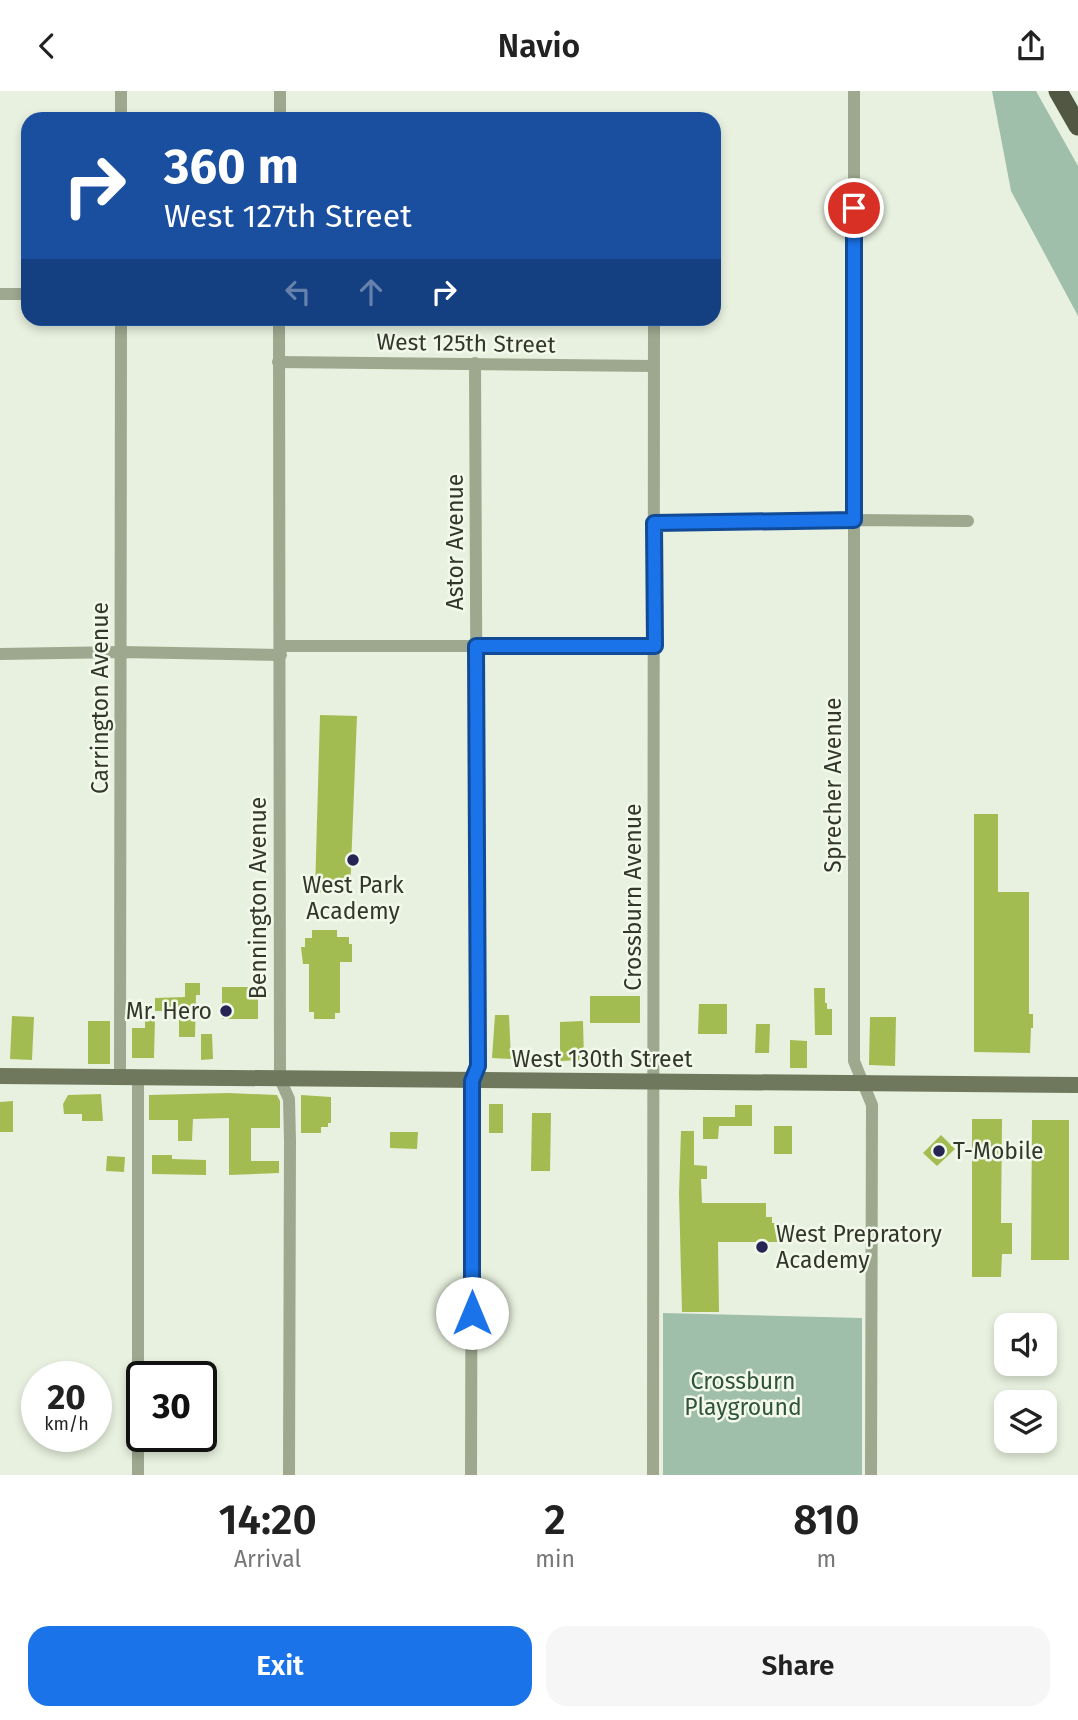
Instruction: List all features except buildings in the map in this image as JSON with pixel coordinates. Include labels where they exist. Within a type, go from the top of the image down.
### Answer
[{"type":"highway","points":[[1058,91],[1078,125]]},
{"type":"main road","name":"West 130th Street","points":[[0,1076],[1078,1085]]},
{"type":"street","points":[[121,91],[121,112]]},
{"type":"street","points":[[280,91],[280,112]]},
{"type":"street","name":"Sprecher Avenue","points":[[854,91],[854,1061],[872,1105],[871,1475]]},
{"type":"street","points":[[0,294],[21,294]]},
{"type":"street","name":"Carrington Avenue","points":[[120,1078],[121,326]]},
{"type":"street","name":"Bennington Avenue","points":[[279,326],[278,916],[280,1079],[289,1099],[290,1141],[289,1475]]},
{"type":"street","name":"Crossburn Avenue","points":[[653,1475],[654,326]]},
{"type":"street","name":"West 125th Street","points":[[278,362],[654,366]]},
{"type":"street","name":"Astor Avenue","points":[[471,1475],[472,1081],[478,1066],[474,363]]},
{"type":"street","points":[[654,523],[968,521]]},
{"type":"street","points":[[0,654],[476,646],[655,646]]},
{"type":"street","points":[[138,1079],[138,1475]]},
{"type":"green space","points":[[992,91],[1036,91],[1078,166],[1078,316],[1011,191]]},
{"type":"green space","name":"Crossburn Playground","points":[[663,1313],[862,1318],[862,1475],[663,1475]]},
{"type":"place","name":"West Park Academy","points":[[353,860]]},
{"type":"place","name":"Mr. Hero","points":[[226,1011]]},
{"type":"place","name":"T-Mobile","points":[[939,1151]]},
{"type":"place","name":"West Prepratory Academy","points":[[762,1247]]},
{"type":"route","points":[[472,1313],[472,1081],[478,1066],[476,646],[655,646],[654,523],[854,520],[854,208]]}]
